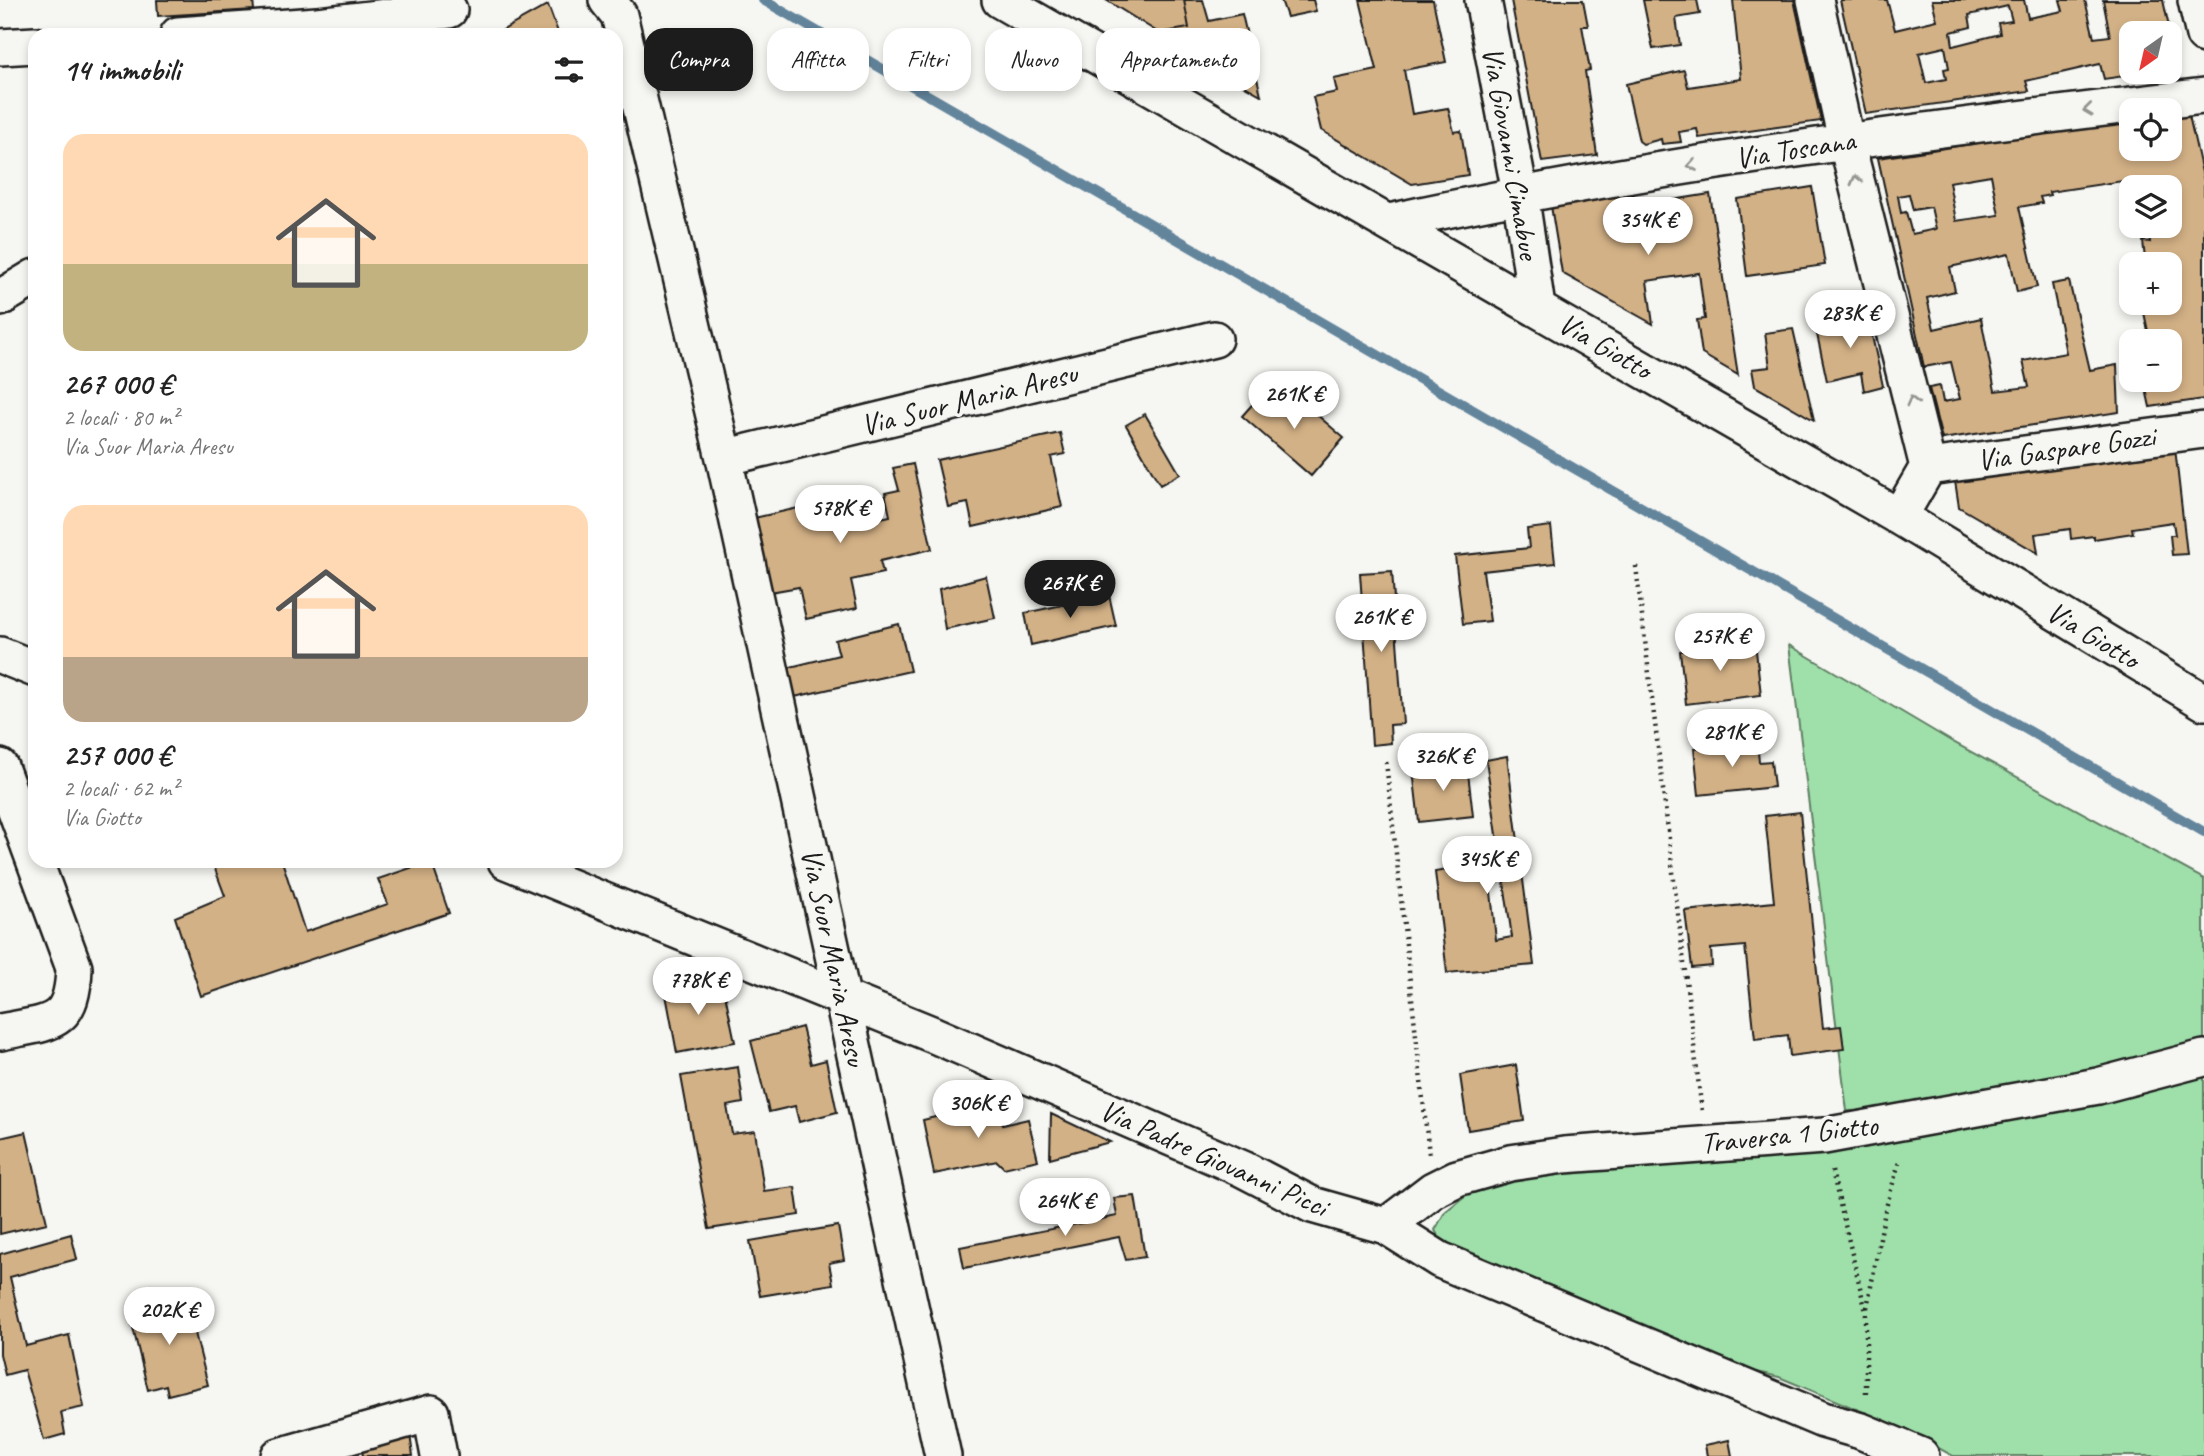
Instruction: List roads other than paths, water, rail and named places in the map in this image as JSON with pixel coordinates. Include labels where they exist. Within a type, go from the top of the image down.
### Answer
[{"type":"street","name":"Via Suor Maria Aresu","points":[[607,0],[620,15],[724,458],[943,1456]]},
{"type":"street","name":"Via Giotto","points":[[1000,0],[1899,517],[2204,702]]},
{"type":"street","name":"Via Giovanni Cimabue","points":[[1483,0],[1520,193],[1537,307]]},
{"type":"street","points":[[1815,0],[1846,140],[1928,467],[1899,517]]},
{"type":"street","points":[[2196,0],[2204,35]]},
{"type":"street","points":[[275,28],[317,25],[458,5]]},
{"type":"street","points":[[421,28],[458,5]]},
{"type":"street","points":[[0,47],[28,45]]},
{"type":"street","name":"Via Toscana","points":[[1389,222],[1520,193],[1846,140],[2204,96]]},
{"type":"street","points":[[0,298],[28,281]]},
{"type":"street","name":"Via Suor Maria Aresu","points":[[724,458],[1214,339]]},
{"type":"street","name":"Via Gaspare Gozzi","points":[[1928,467],[2204,430]]},
{"type":"street","points":[[0,654],[28,666]]},
{"type":"street","points":[[0,767],[28,842]]},
{"type":"street","points":[[0,1032],[40,1024],[66,1012],[74,996],[75,968],[38,868]]},
{"type":"street","name":"Via Padre Giovanni Picci","points":[[523,868],[843,999],[1243,1170],[1312,1205],[1386,1227],[1440,1260],[1556,1311],[1824,1420],[1861,1430],[1921,1456]]},
{"type":"street","name":"Traversa 1 Giotto","points":[[1386,1227],[1433,1190],[1457,1178],[1510,1163],[1564,1155],[1824,1136],[2098,1086],[2204,1058]]},
{"type":"street","points":[[279,1456],[431,1413],[439,1456]]},
{"type":"waterway","points":[[763,0],[2204,832]]}]
